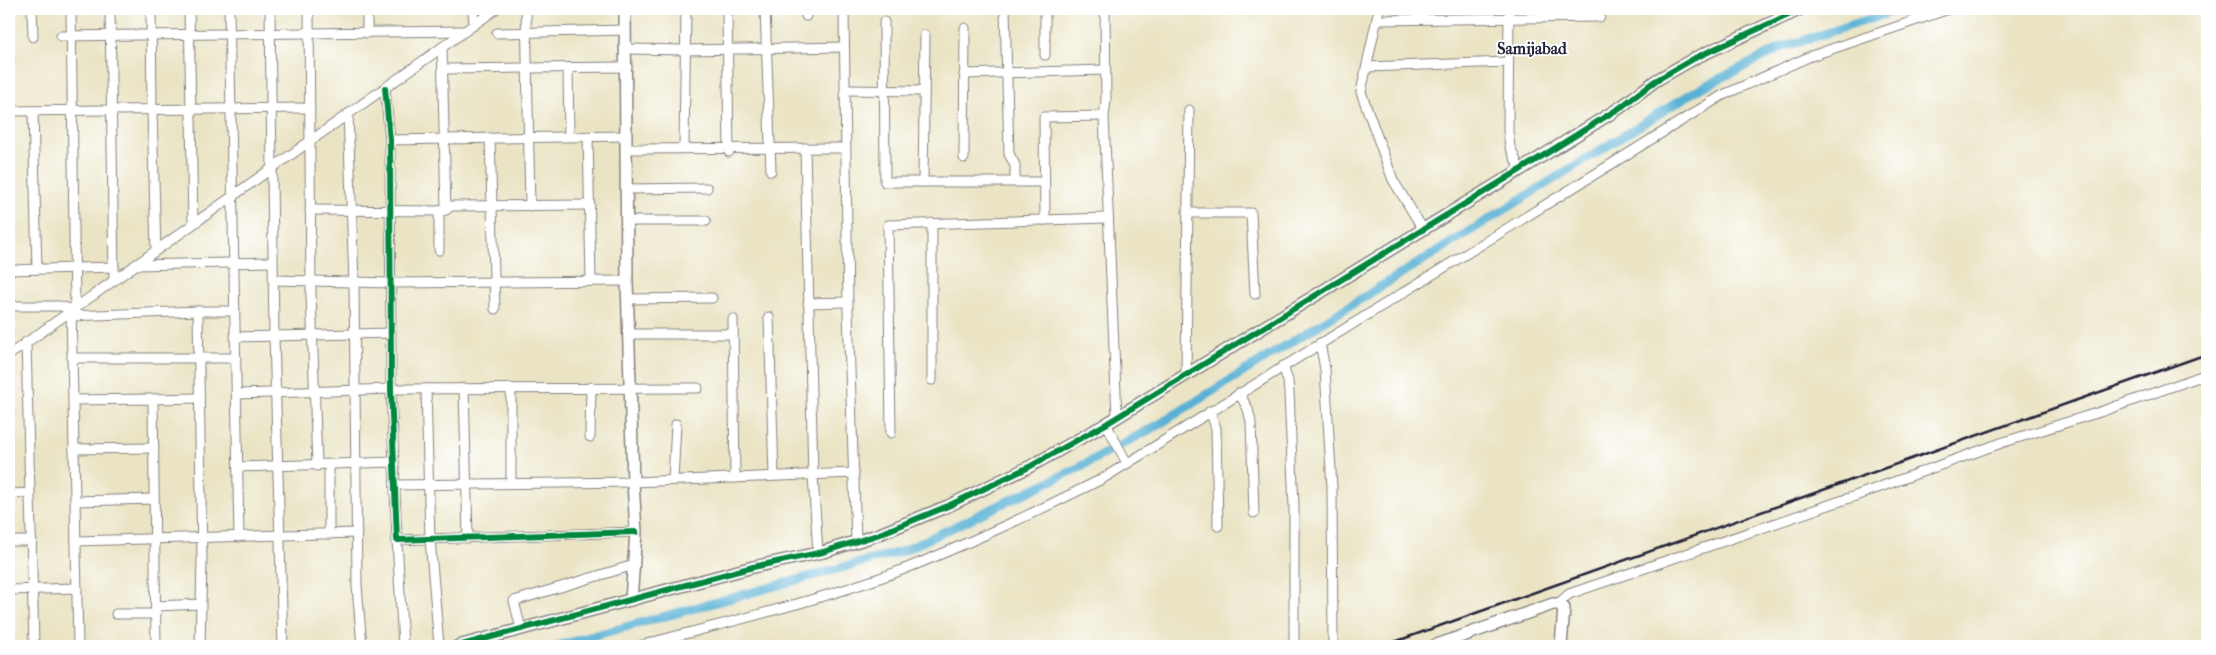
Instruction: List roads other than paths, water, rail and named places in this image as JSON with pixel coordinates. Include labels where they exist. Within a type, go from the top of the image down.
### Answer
[{"type":"street","points":[[32,9],[33,37]]},
{"type":"street","points":[[71,9],[75,268],[72,311],[72,358],[78,646]]},
{"type":"street","points":[[110,9],[114,280]]},
{"type":"street","points":[[151,9],[156,250]]},
{"type":"street","points":[[189,9],[193,224]]},
{"type":"street","points":[[229,9],[239,537]]},
{"type":"street","points":[[270,9],[274,337],[283,646]]},
{"type":"street","points":[[309,9],[311,281],[316,466]]},
{"type":"street","points":[[367,9],[367,33]]},
{"type":"street","points":[[473,9],[474,25]]},
{"type":"street","points":[[9,355],[496,9]]},
{"type":"street","points":[[526,9],[530,206]]},
{"type":"street","points":[[626,9],[627,281],[636,532],[631,600]]},
{"type":"street","points":[[684,148],[686,9]]},
{"type":"street","points":[[766,9],[771,171]]},
{"type":"street","points":[[844,9],[847,302],[856,541]]},
{"type":"street","points":[[1006,9],[1009,154],[1014,164],[1015,182]]},
{"type":"street","points":[[1045,9],[1045,55]]},
{"type":"street","points":[[1104,9],[1106,70],[1104,116],[1117,417]]},
{"type":"street","points":[[1379,9],[1361,92],[1393,180],[1423,229]]},
{"type":"street","points":[[458,646],[753,567],[818,553],[877,535],[948,506],[1108,429],[1117,417],[1520,170],[1620,107],[1655,81],[1695,58],[1799,9]]},
{"type":"street","points":[[639,646],[801,603],[894,573],[1024,518],[1102,479],[1126,461],[1210,412],[1723,95],[1811,56],[1949,9]]},
{"type":"street","points":[[1377,20],[1509,13],[1600,17]]},
{"type":"street","points":[[1509,13],[1508,131],[1510,147],[1520,170]]},
{"type":"street","points":[[727,14],[729,150]]},
{"type":"street","points":[[884,22],[885,182],[1044,182]]},
{"type":"street","points":[[964,158],[965,28]]},
{"type":"street","points":[[497,33],[625,30]]},
{"type":"street","points":[[61,36],[465,31]]},
{"type":"street","points":[[923,182],[925,35]]},
{"type":"street","points":[[439,250],[444,139],[442,47]]},
{"type":"street","points":[[626,49],[727,50],[844,47]]},
{"type":"street","points":[[1367,68],[1508,62]]},
{"type":"street","points":[[568,68],[569,136]]},
{"type":"street","points":[[443,69],[627,68]]},
{"type":"street","points":[[964,74],[1106,70]]},
{"type":"street","points":[[385,88],[390,140],[391,389],[403,646]]},
{"type":"street","points":[[845,90],[924,90]]},
{"type":"street","points":[[9,111],[310,108]]},
{"type":"street","points":[[1186,375],[1189,110]]},
{"type":"street","points":[[33,111],[37,269]]},
{"type":"street","points":[[348,114],[353,211],[357,586],[362,646]]},
{"type":"street","points":[[1045,220],[1044,117],[1104,116]]},
{"type":"street","points":[[588,136],[591,281]]},
{"type":"street","points":[[390,140],[625,136]]},
{"type":"street","points":[[490,138],[495,309]]},
{"type":"street","points":[[805,148],[813,475],[818,553]]},
{"type":"street","points":[[626,149],[846,148]]},
{"type":"street","points":[[626,189],[707,188]]},
{"type":"street","points":[[310,210],[391,211],[442,210],[451,206],[590,205]]},
{"type":"street","points":[[1187,213],[1251,213],[1254,294]]},
{"type":"street","points":[[891,433],[888,224],[1108,218]]},
{"type":"street","points":[[627,221],[706,221]]},
{"type":"street","points":[[932,223],[932,380]]},
{"type":"street","points":[[135,264],[273,262]]},
{"type":"street","points":[[9,270],[114,268]]},
{"type":"street","points":[[274,280],[354,283],[627,281]]},
{"type":"street","points":[[628,299],[712,298]]},
{"type":"street","points":[[808,303],[847,302]]},
{"type":"street","points":[[9,306],[60,306],[72,311],[235,311]]},
{"type":"street","points":[[198,311],[202,537],[200,646]]},
{"type":"street","points":[[769,317],[774,476]]},
{"type":"street","points":[[733,320],[736,478]]},
{"type":"street","points":[[236,337],[391,332]]},
{"type":"street","points":[[629,334],[733,334]]},
{"type":"street","points":[[26,342],[34,646]]},
{"type":"street","points":[[1320,343],[1325,368],[1332,488],[1333,646]]},
{"type":"street","points":[[72,358],[199,356],[236,358]]},
{"type":"street","points":[[1283,366],[1288,381],[1291,440],[1294,646]]},
{"type":"street","points":[[1434,646],[1558,604],[1564,597],[1578,591],[1858,495],[2001,442],[2103,410],[2207,374]]},
{"type":"street","points":[[590,437],[591,387]]},
{"type":"street","points":[[426,388],[430,539],[439,646]]},
{"type":"street","points":[[236,394],[426,388],[698,388]]},
{"type":"street","points":[[464,388],[468,538]]},
{"type":"street","points":[[511,388],[511,483]]},
{"type":"street","points":[[1239,393],[1248,409],[1251,422],[1254,513]]},
{"type":"street","points":[[153,398],[156,646]]},
{"type":"street","points":[[73,400],[199,398]]},
{"type":"street","points":[[1210,412],[1216,428],[1218,526]]},
{"type":"street","points":[[673,480],[676,424]]},
{"type":"street","points":[[1108,429],[1126,461]]},
{"type":"street","points":[[74,449],[154,448]]},
{"type":"street","points":[[238,468],[394,462]]},
{"type":"street","points":[[329,465],[329,534]]},
{"type":"street","points":[[395,485],[633,482],[854,473]]},
{"type":"street","points":[[9,494],[30,493]]},
{"type":"street","points":[[76,501],[154,499]]},
{"type":"street","points":[[397,540],[636,532]]},
{"type":"street","points":[[76,541],[357,534]]},
{"type":"street","points":[[9,541],[32,541]]},
{"type":"street","points":[[521,629],[514,601],[634,565]]},
{"type":"street","points":[[9,590],[77,588]]},
{"type":"street","points":[[116,614],[200,604]]},
{"type":"street","points":[[1558,604],[1564,608],[1561,646]]},
{"type":"waterway","points":[[556,646],[903,551],[1078,468],[1158,425],[1697,90],[1783,47],[1901,9]]},
{"type":"railway","points":[[1383,646],[2207,354]]},
{"type":"district","name":"Samijabad","points":[[1532,48]]}]
